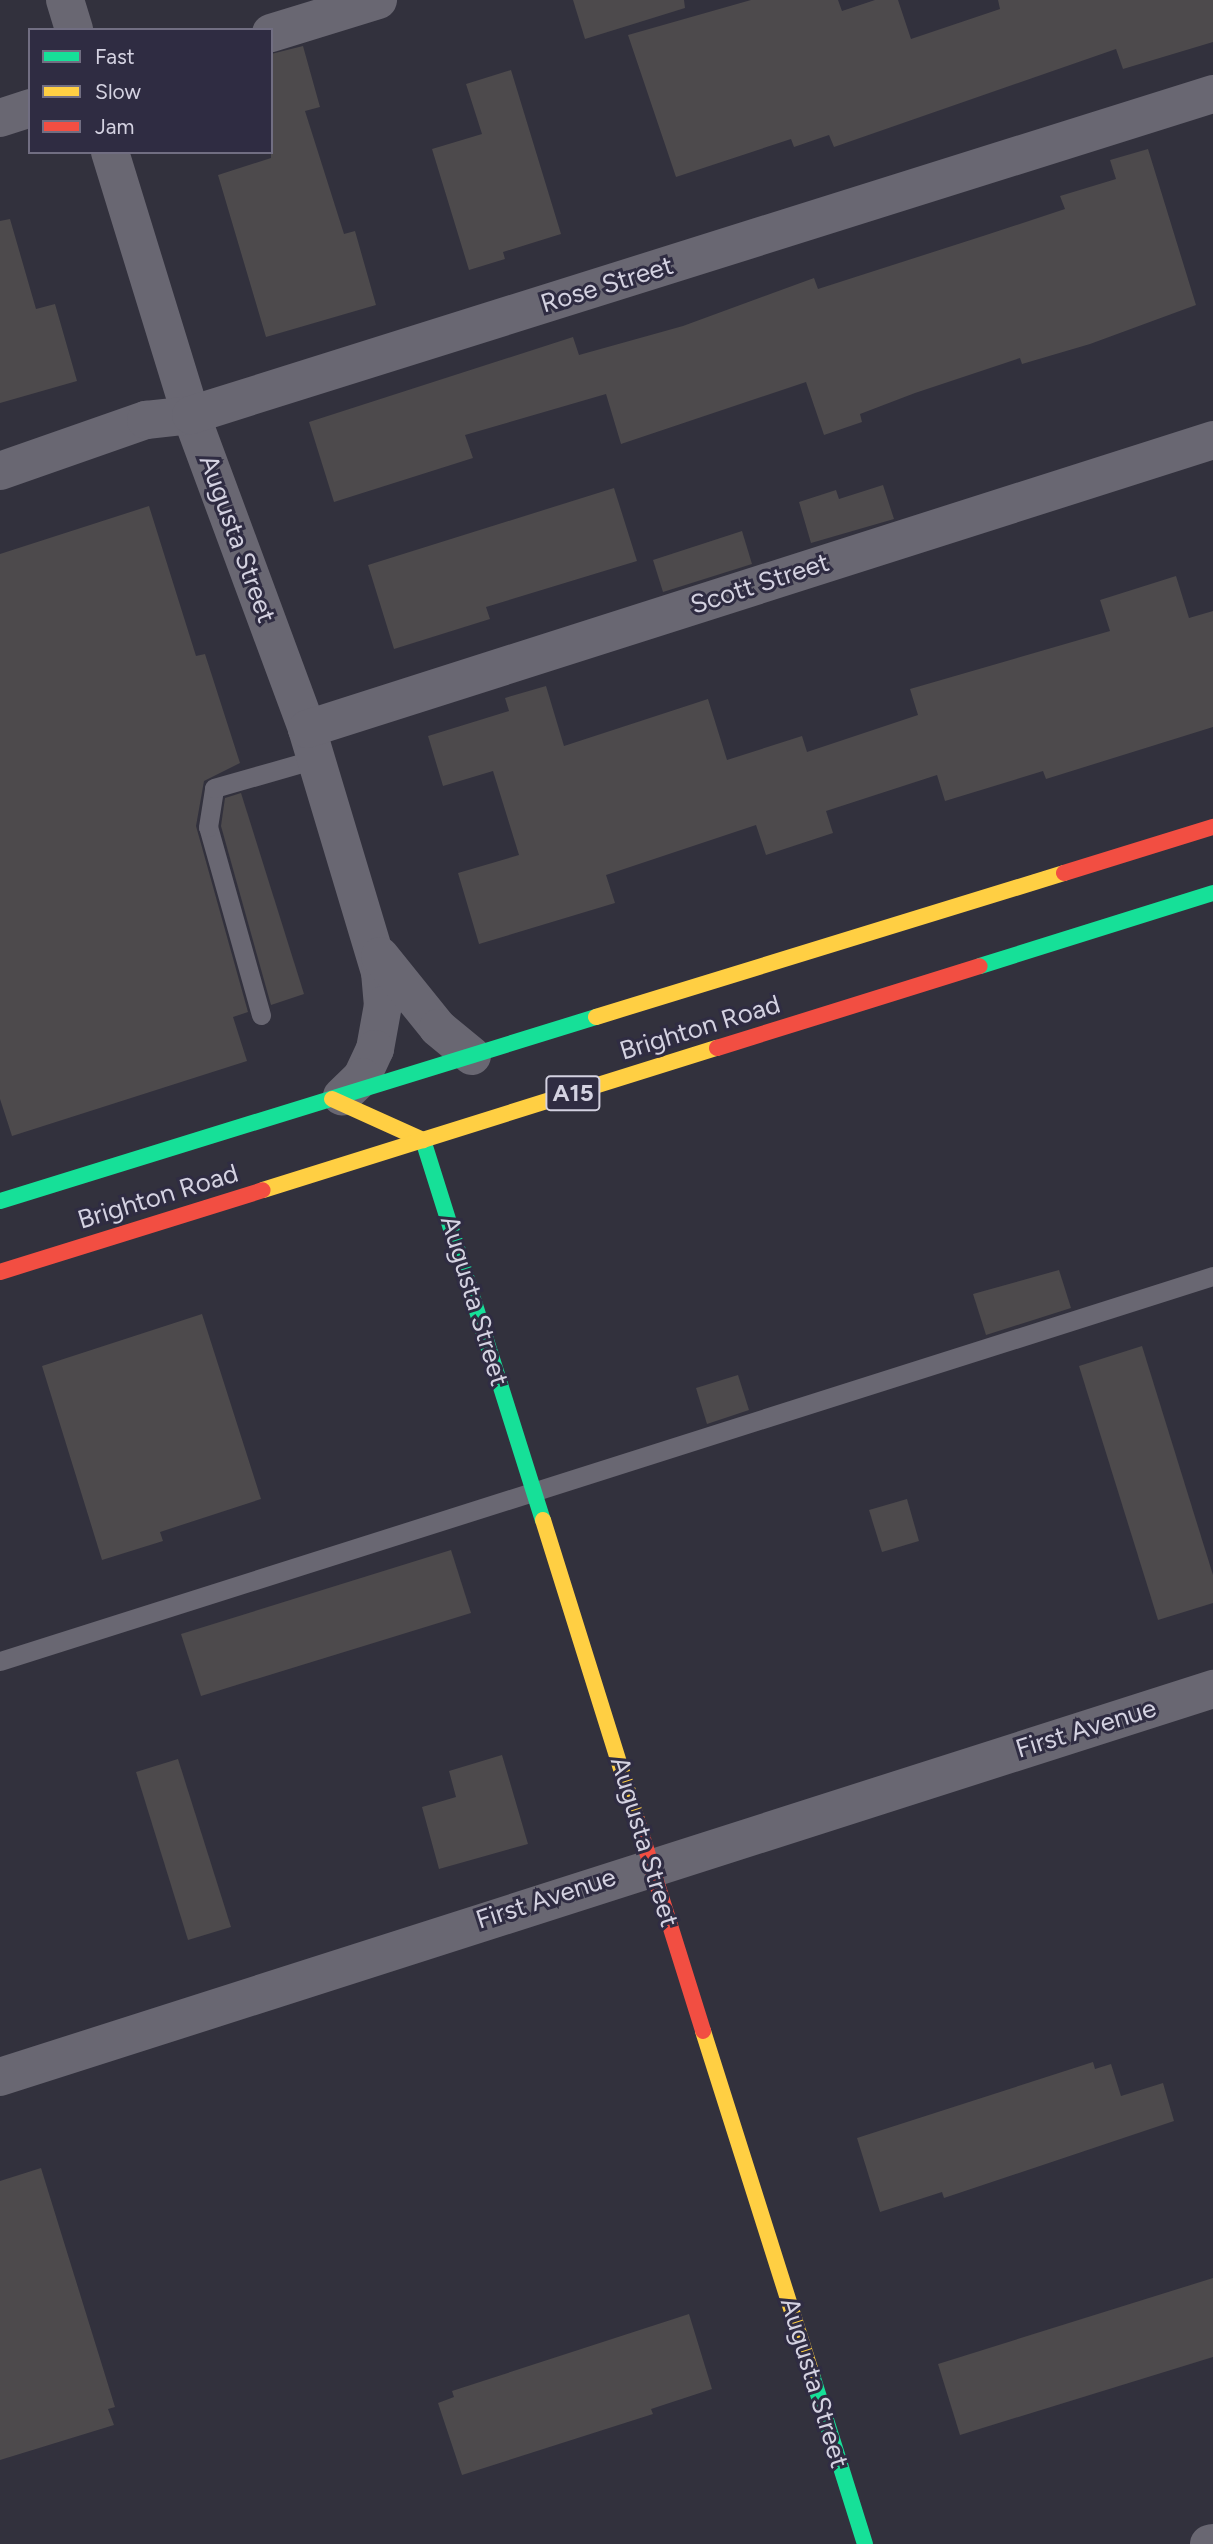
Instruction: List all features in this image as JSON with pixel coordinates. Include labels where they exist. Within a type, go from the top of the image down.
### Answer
[{"type":"main road","name":"Brighton Road","points":[[0,1201],[1213,827]]},
{"type":"main road","name":"Brighton Road","points":[[0,1272],[1213,893]]},
{"type":"main road","points":[[337,1097],[424,1140]]},
{"type":"main road","name":"Augusta Street","points":[[424,1140],[864,2544]]},
{"type":"street","points":[[65,0],[73,28]]},
{"type":"street","points":[[273,32],[377,0]]},
{"type":"street","name":"Rose Street","points":[[0,471],[146,420],[191,415],[1213,94]]},
{"type":"street","points":[[0,118],[28,109]]},
{"type":"street","name":"Augusta Street","points":[[111,154],[191,415],[311,744],[380,972],[382,1020],[369,1065],[337,1097]]},
{"type":"street","name":"Scott Street","points":[[311,744],[1213,440]]},
{"type":"street","name":"Augusta Street","points":[[366,925],[392,976],[438,1028],[472,1056]]},
{"type":"street","name":"First Avenue","points":[[0,2077],[651,1865],[1213,1689]]},
{"type":"lane","points":[[261,1015],[208,827],[214,788],[311,744]]},
{"type":"lane","points":[[0,1661],[1213,1276]]},
{"type":"building","points":[[573,0],[684,0],[685,8],[585,39]]},
{"type":"building","points":[[751,0],[838,0],[842,11],[875,0],[898,0],[911,39],[1000,9],[998,0],[1213,0],[1213,42],[1123,69],[1116,49],[834,147],[829,135],[794,147],[791,139],[676,177],[628,35]]},
{"type":"building","points":[[303,46],[320,107],[305,111],[344,234],[355,231],[376,305],[266,337],[218,175],[271,158],[273,154],[273,54]]},
{"type":"building","points":[[511,70],[561,234],[503,252],[505,259],[469,270],[432,149],[482,134],[466,84]]},
{"type":"building","points":[[1148,149],[1196,305],[1090,344],[1022,364],[1020,358],[915,393],[860,414],[862,422],[824,435],[806,382],[621,444],[606,394],[465,435],[473,458],[334,502],[309,422],[573,337],[579,355],[683,326],[814,278],[818,289],[983,236],[1065,209],[1060,196],[1116,179],[1110,160]]},
{"type":"building","points":[[10,219],[36,309],[55,304],[77,381],[0,403],[0,221]]},
{"type":"building","points":[[883,485],[894,519],[811,543],[799,502],[836,490],[839,499]]},
{"type":"building","points":[[614,488],[637,561],[486,607],[490,619],[394,649],[368,565]]},
{"type":"building","points":[[149,506],[196,656],[205,654],[240,763],[204,781],[196,826],[248,1012],[233,1017],[247,1061],[12,1136],[0,1099],[0,554]]},
{"type":"building","points":[[742,531],[752,564],[663,592],[653,560]]},
{"type":"building","points":[[1176,576],[1189,618],[1213,611],[1213,727],[1046,779],[1043,771],[945,801],[937,775],[826,811],[833,833],[766,855],[756,825],[606,875],[615,903],[479,944],[458,873],[519,855],[493,771],[443,786],[428,736],[509,711],[505,698],[546,686],[564,746],[708,699],[727,760],[802,736],[807,752],[918,715],[910,689],[1110,631],[1100,600]]},
{"type":"building","points":[[241,793],[304,994],[271,1005],[221,826],[225,798]]},
{"type":"building","points":[[1059,1270],[1071,1308],[986,1335],[973,1294]]},
{"type":"building","points":[[202,1314],[261,1499],[160,1532],[163,1541],[102,1560],[42,1366]]},
{"type":"building","points":[[1142,1346],[1213,1575],[1213,1603],[1158,1620],[1079,1366]]},
{"type":"building","points":[[738,1375],[749,1410],[707,1424],[696,1388]]},
{"type":"building","points":[[907,1499],[919,1541],[882,1552],[869,1510]]},
{"type":"building","points":[[451,1550],[471,1613],[201,1696],[181,1634]]},
{"type":"building","points":[[502,1755],[528,1844],[439,1869],[422,1807],[456,1797],[449,1771]]},
{"type":"building","points":[[178,1759],[231,1927],[188,1940],[136,1772]]},
{"type":"building","points":[[1093,2062],[1095,2069],[1111,2064],[1121,2096],[1163,2083],[1174,2121],[944,2198],[942,2192],[880,2212],[857,2138]]},
{"type":"building","points":[[41,2168],[115,2407],[108,2409],[114,2425],[0,2460],[0,2181]]},
{"type":"building","points":[[1213,2278],[1213,2357],[960,2435],[938,2364]]},
{"type":"building","points":[[689,2314],[712,2389],[651,2409],[653,2414],[462,2475],[438,2403],[454,2397],[452,2391]]},
{"type":"traffic: fast","points":[[980,966],[1213,893]]},
{"type":"traffic: fast","points":[[0,1201],[596,1017]]},
{"type":"traffic: fast","points":[[423,1140],[543,1520]]},
{"type":"traffic: fast","points":[[812,2375],[865,2544]]},
{"type":"traffic: slow","points":[[596,1017],[1064,873]]},
{"type":"traffic: slow","points":[[263,1190],[717,1048]]},
{"type":"traffic: slow","points":[[332,1099],[423,1140]]},
{"type":"traffic: slow","points":[[543,1520],[637,1820]]},
{"type":"traffic: slow","points":[[703,2031],[812,2375]]},
{"type":"traffic: jam","points":[[1064,873],[1213,827]]},
{"type":"traffic: jam","points":[[717,1048],[980,966]]},
{"type":"traffic: jam","points":[[0,1272],[263,1190]]},
{"type":"traffic: jam","points":[[637,1820],[703,2031]]}]
